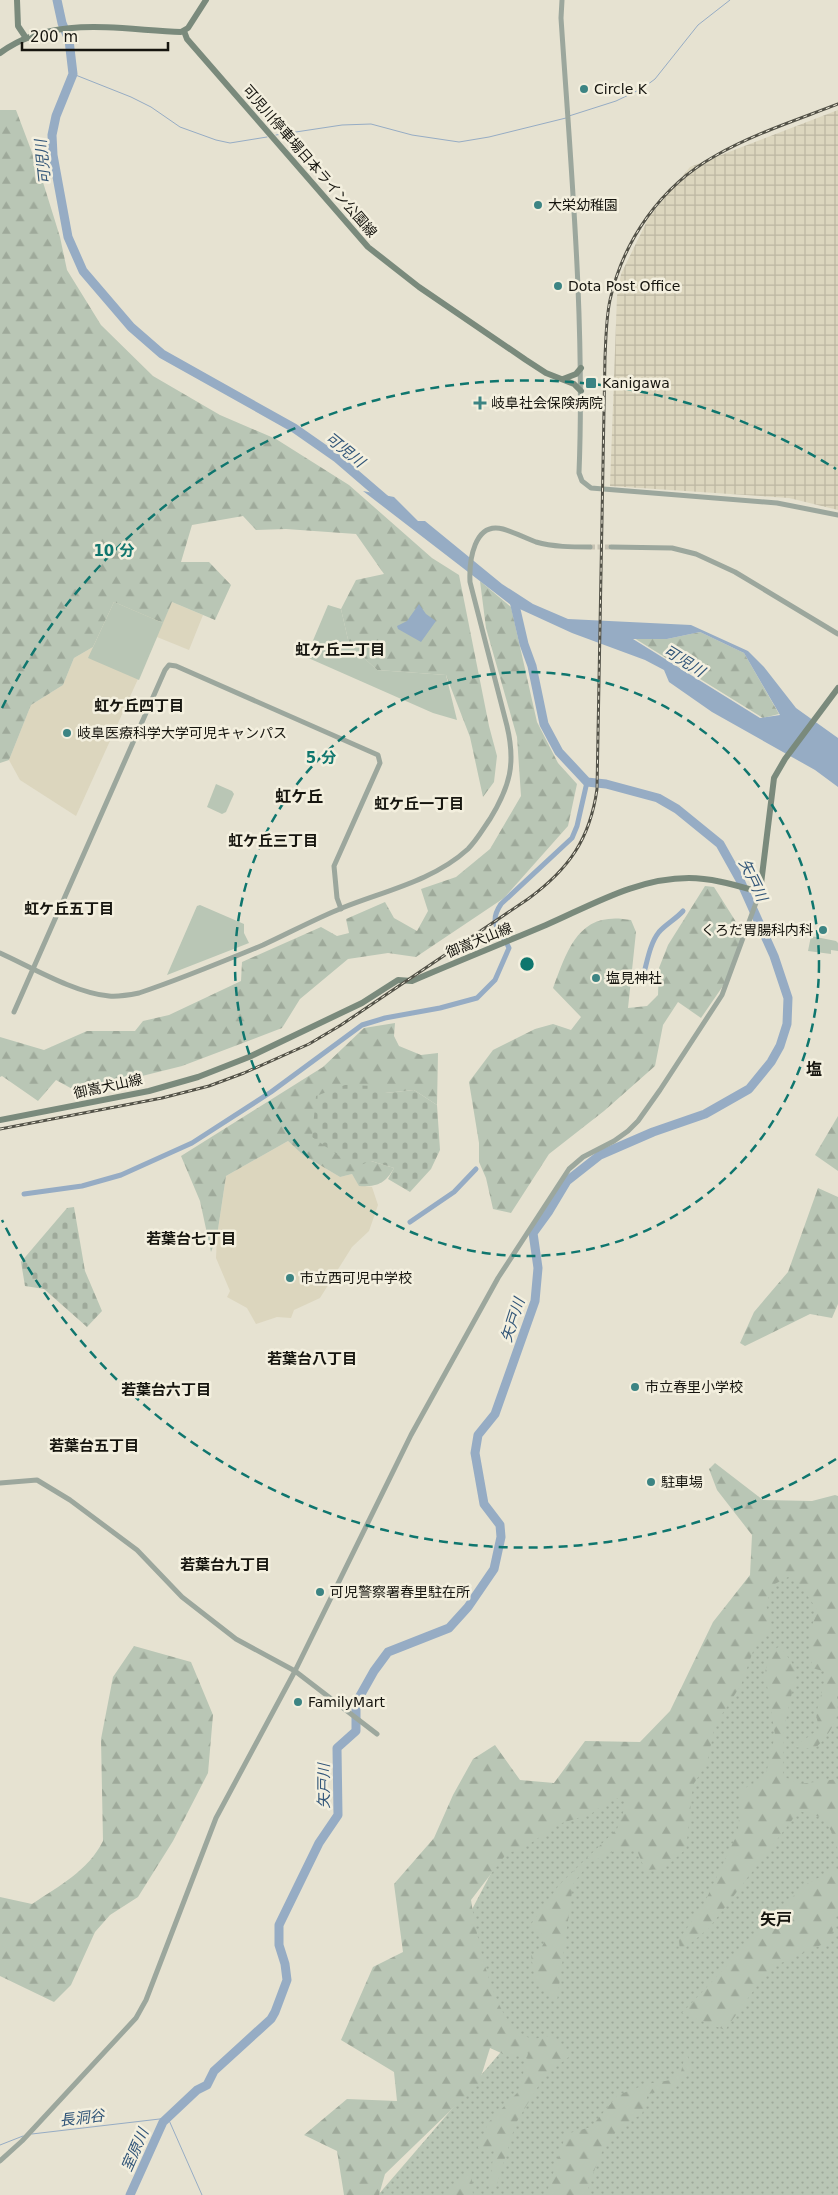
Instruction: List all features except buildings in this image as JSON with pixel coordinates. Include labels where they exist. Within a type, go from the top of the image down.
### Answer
[{"type":"main road","points":[[17,0],[18,26],[26,38]]},
{"type":"main road","points":[[0,53],[26,38],[74,27],[184,31],[206,0]]},
{"type":"main road","name":"可児川停車場日本ライン公園線","points":[[184,31],[188,39],[368,247],[419,287],[526,360],[546,372],[574,384],[581,391]]},
{"type":"main road","points":[[563,379],[576,374],[581,368]]},
{"type":"main road","points":[[760,892],[774,778],[785,759],[838,688]]},
{"type":"main road","name":"御嵩犬山線","points":[[0,1120],[149,1091],[198,1077],[249,1057],[353,1007],[398,980],[412,981],[500,945],[622,891],[643,884],[690,878],[760,892]]},
{"type":"street","points":[[562,0],[567,111],[576,229],[581,368],[579,473],[585,486],[600,489],[777,503],[838,515]]},
{"type":"street","points":[[0,953],[81,990],[119,997],[140,993],[261,945],[341,909],[427,876],[444,866],[476,840],[500,802],[509,781],[512,765],[511,743],[474,600],[470,570],[472,553],[479,537],[491,528],[503,528],[538,542],[562,546],[590,547]]},
{"type":"street","points":[[611,547],[672,548],[696,554],[735,572],[838,634]]},
{"type":"street","points":[[14,1012],[164,670],[169,665],[176,666],[378,756],[380,763],[334,866],[337,898],[341,909]]},
{"type":"street","points":[[0,2162],[22,2141],[136,2018],[146,2000],[209,1832],[296,1671],[411,1435],[498,1278],[569,1169],[583,1157],[614,1141],[628,1131],[644,1112],[722,995],[760,892]]},
{"type":"street","points":[[0,1484],[37,1480],[70,1500],[137,1550],[182,1597],[236,1639],[296,1671],[377,1734]]},
{"type":"shaded area","points":[[838,110],[838,510],[789,498],[610,486],[617,296],[621,274],[649,217],[690,167]]},
{"type":"shaded area","name":"岐阜医療科学大学可児キャンパス","points":[[114,602],[163,622],[172,602],[203,615],[189,650],[157,637],[76,816],[20,780],[9,760],[31,705],[63,685],[74,658],[93,647]]},
{"type":"shaded area","points":[[288,1141],[303,1155],[340,1177],[352,1174],[359,1185],[372,1187],[378,1205],[369,1231],[352,1247],[320,1298],[294,1310],[291,1318],[277,1317],[256,1324],[247,1308],[227,1297],[230,1291],[216,1258],[217,1236],[226,1176]]},
{"type":"green space","points":[[0,110],[16,110],[42,179],[60,237],[67,270],[101,325],[153,376],[220,415],[276,439],[349,485],[432,558],[459,575],[489,726],[497,756],[494,782],[483,797],[470,737],[446,675],[377,670],[349,644],[341,609],[356,580],[384,574],[356,534],[286,529],[256,530],[243,516],[192,525],[181,562],[209,562],[231,585],[215,620],[172,602],[163,623],[114,602],[93,647],[74,658],[63,685],[31,705],[9,760],[0,763]]},
{"type":"green space","points":[[480,581],[511,607],[537,722],[558,763],[577,784],[568,826],[504,898],[416,957],[388,953],[348,959],[300,999],[282,1028],[182,1066],[134,1078],[85,1096],[56,1080],[38,1101],[2,1076],[0,1077],[0,1037],[44,1050],[87,1031],[135,1031],[143,1021],[169,1015],[241,981],[242,962],[321,927],[337,936],[349,933],[346,919],[385,902],[394,918],[417,931],[428,911],[421,889],[456,877],[490,849],[521,796],[517,737],[486,628]]},
{"type":"green space","points":[[114,602],[163,623],[139,680],[88,658]]},
{"type":"green space","points":[[328,605],[341,609],[349,644],[377,670],[446,675],[457,720],[433,713],[306,657]]},
{"type":"green space","points":[[700,632],[744,653],[779,714],[763,718],[634,638],[667,639]]},
{"type":"green space","points":[[216,784],[232,791],[234,794],[226,812],[222,814],[207,807]]},
{"type":"green space","points":[[705,886],[714,887],[743,933],[725,983],[701,1018],[678,1002],[663,1025],[655,1066],[604,1111],[549,1154],[511,1213],[493,1209],[486,1178],[479,1162],[479,1143],[469,1082],[493,1050],[535,1029],[553,1024],[571,1030],[581,1017],[553,988],[564,959],[578,935],[587,927],[599,921],[613,918],[631,920],[636,932],[628,1008],[647,1006],[658,995],[659,968],[668,945]]},
{"type":"green space","points":[[200,905],[244,924],[244,933],[249,943],[167,975],[197,906]]},
{"type":"green space","points":[[811,936],[836,941],[838,943],[838,951],[831,950],[831,954],[808,951]]},
{"type":"green space","points":[[395,1023],[394,1036],[399,1046],[421,1055],[438,1053],[437,1105],[414,1090],[385,1093],[371,1161],[394,1168],[387,1178],[376,1185],[359,1186],[352,1174],[340,1177],[303,1155],[288,1141],[226,1176],[217,1236],[211,1252],[200,1201],[181,1156],[323,1067],[364,1028]]},
{"type":"green space","points":[[345,1085],[376,1086],[385,1093],[414,1090],[437,1105],[440,1150],[431,1169],[410,1192],[388,1179],[394,1168],[371,1161],[355,1167],[312,1137],[316,1096]]},
{"type":"green space","points":[[838,1116],[838,1171],[815,1155]]},
{"type":"green space","points":[[818,1188],[838,1197],[838,1304],[832,1318],[810,1314],[745,1346],[740,1343],[754,1312],[788,1272]]},
{"type":"green space","points":[[74,1207],[85,1271],[102,1311],[87,1327],[44,1289],[25,1286],[21,1262],[67,1208]]},
{"type":"green space","points":[[715,1463],[763,1500],[812,1501],[835,1495],[838,1496],[838,1712],[832,1728],[822,1742],[814,1749],[794,1747],[819,1729],[816,1714],[827,1672],[812,1668],[809,1632],[818,1611],[798,1582],[788,1577],[773,1585],[766,1605],[773,1631],[756,1643],[741,1685],[715,1725],[707,1763],[693,1785],[686,1849],[663,1869],[645,1870],[637,1850],[616,1850],[589,1863],[573,1884],[557,2001],[535,1980],[531,1955],[539,1952],[546,1939],[539,1931],[529,1927],[559,1885],[617,1829],[627,1802],[613,1797],[591,1814],[559,1824],[522,1849],[507,1853],[471,1900],[488,1977],[506,2017],[517,2031],[530,2038],[553,2035],[570,2056],[545,2075],[516,2123],[496,2187],[489,2185],[494,2151],[478,2148],[488,2123],[519,2091],[528,2053],[510,2057],[490,2048],[479,2083],[385,2174],[379,2195],[344,2195],[337,2151],[304,2135],[347,2099],[397,2101],[394,2072],[341,2040],[373,1967],[403,1952],[394,1884],[434,1838],[453,1795],[473,1759],[495,1745],[520,1780],[554,1783],[585,1741],[640,1742],[670,1711],[713,1622],[750,1575],[752,1535],[717,1490],[709,1469]]},
{"type":"green space","points":[[838,1546],[838,2195],[378,2195],[506,2046],[460,1932],[516,1826],[625,1782],[787,1553]]},
{"type":"green space","points":[[134,1646],[191,1662],[213,1715],[208,1773],[173,1841],[138,1897],[110,1915],[95,1932],[71,1985],[54,2002],[0,1976],[0,1897],[32,1904],[72,1877],[97,1852],[103,1841],[101,1739],[113,1677]]},
{"type":"green space","points":[[780,1646],[797,1670],[784,1728],[783,1776],[799,1784],[838,1779],[838,1861],[837,1842],[824,1818],[799,1811],[709,1928],[680,1952],[679,1939],[703,1906],[738,1832],[741,1791],[766,1774],[775,1735],[765,1673],[770,1652]]},
{"type":"green space","points":[[835,1869],[838,1873],[838,1910],[830,1941],[770,1968],[725,2030],[682,2013],[803,1886]]},
{"type":"green space","points":[[686,2051],[692,2071],[675,2088],[648,2094],[642,2114],[618,2130],[604,2148],[586,2195],[546,2195],[566,2134],[591,2127],[618,2095],[647,2084],[671,2080],[681,2072]]},
{"type":"green space","points":[[471,2166],[473,2195],[445,2195],[447,2193]]},
{"type":"water","points":[[363,491],[394,497],[418,521],[425,521],[502,584],[533,604],[568,619],[691,625],[748,651],[764,667],[796,708],[838,738],[838,787],[815,770],[712,712],[669,682],[664,670],[645,660],[572,633],[511,605]],"holes":[[[700,632],[744,653],[780,715],[760,718],[633,639],[667,639]]]},
{"type":"water","points":[[419,604],[426,614],[436,621],[421,642],[398,629],[397,626],[407,621]]},
{"type":"waterway","name":"可児川","points":[[57,0],[62,23],[69,40],[73,74],[56,116],[52,135],[53,155],[68,237],[83,271],[131,327],[162,354],[294,428],[337,458],[387,501]]},
{"type":"waterway","points":[[569,116],[616,101],[643,88],[655,79],[698,25],[730,0]]},
{"type":"waterway","points":[[73,74],[131,97],[151,107],[180,127],[216,140],[230,143],[267,137]]},
{"type":"waterway","points":[[276,135],[342,125],[371,124],[412,135],[459,142],[489,137],[566,118]]},
{"type":"waterway","name":"矢戸川","points":[[130,2195],[163,2122],[197,2090],[207,2085],[214,2071],[271,2019],[275,2012],[287,1980],[285,1964],[279,1945],[279,1925],[319,1843],[338,1815],[337,1748],[356,1731],[356,1703],[374,1671],[388,1652],[449,1628],[468,1607],[494,1569],[501,1537],[500,1525],[484,1504],[475,1453],[478,1435],[495,1414],[535,1301],[538,1268],[533,1233],[567,1181],[600,1155],[653,1132],[705,1114],[749,1089],[771,1062],[780,1046],[787,1024],[788,998],[774,956],[739,878],[720,844],[677,809],[658,798],[606,784],[587,782],[559,752],[544,724],[532,666],[524,644],[514,601]]},
{"type":"waterway","points":[[24,1194],[82,1186],[121,1175],[192,1143],[271,1092],[362,1025],[385,1018],[440,1008],[477,998],[495,980],[509,948],[495,922],[497,911],[501,904],[572,838],[577,826],[587,782]]},
{"type":"waterway","points":[[645,969],[656,936],[683,911]]},
{"type":"waterway","points":[[410,1222],[454,1192],[476,1169]]},
{"type":"waterway","name":"長洞谷","points":[[32,2134],[168,2118],[202,2195]]},
{"type":"waterway","name":"長洞谷","points":[[0,2145],[23,2136]]},
{"type":"tunnel","points":[[590,547],[611,547]]},
{"type":"railway","points":[[0,1129],[162,1098],[209,1086],[244,1073],[309,1044],[341,1025],[528,899],[566,864],[583,838],[594,807],[597,789],[606,328],[610,300],[616,278],[624,257],[647,217],[661,199],[696,168],[744,141],[838,104]]},
{"type":"place","name":"Circle K","points":[[584,89]]},
{"type":"place","name":"大栄幼稚園","points":[[538,205]]},
{"type":"place","name":"Dota Post Office","points":[[558,286]]},
{"type":"place","name":"Kanigawa","points":[[591,383]]},
{"type":"place","name":"岐阜社会保険病院","points":[[480,403]]},
{"type":"place","name":"岐阜医療科学大学可児キャンパス","points":[[67,733]]},
{"type":"place","name":"くろだ胃腸科内科","points":[[823,930]]},
{"type":"place","name":"塩見神社","points":[[596,978]]},
{"type":"place","name":"市立西可児中学校","points":[[290,1278]]},
{"type":"place","name":"市立春里小学校","points":[[635,1387]]},
{"type":"place","name":"駐車場","points":[[651,1482]]},
{"type":"place","name":"可児警察署春里駐在所","points":[[320,1592]]},
{"type":"place","name":"FamilyMart","points":[[298,1702]]},
{"type":"district","name":"虹ケ丘二丁目","points":[[340,650]]},
{"type":"district","name":"虹ケ丘四丁目","points":[[139,706]]},
{"type":"district","name":"虹ケ丘","points":[[299,796]]},
{"type":"district","name":"虹ケ丘一丁目","points":[[419,804]]},
{"type":"district","name":"虹ケ丘三丁目","points":[[273,841]]},
{"type":"district","name":"虹ケ丘五丁目","points":[[69,909]]},
{"type":"district","name":"塩","points":[[814,1069]]},
{"type":"district","name":"若葉台七丁目","points":[[191,1239]]},
{"type":"district","name":"若葉台八丁目","points":[[312,1359]]},
{"type":"district","name":"若葉台六丁目","points":[[166,1390]]},
{"type":"district","name":"若葉台五丁目","points":[[94,1446]]},
{"type":"district","name":"若葉台九丁目","points":[[225,1565]]},
{"type":"district","name":"矢戸","points":[[776,1919]]},
{"type":"water label","name":"室原川","points":[[135,2150]]}]
